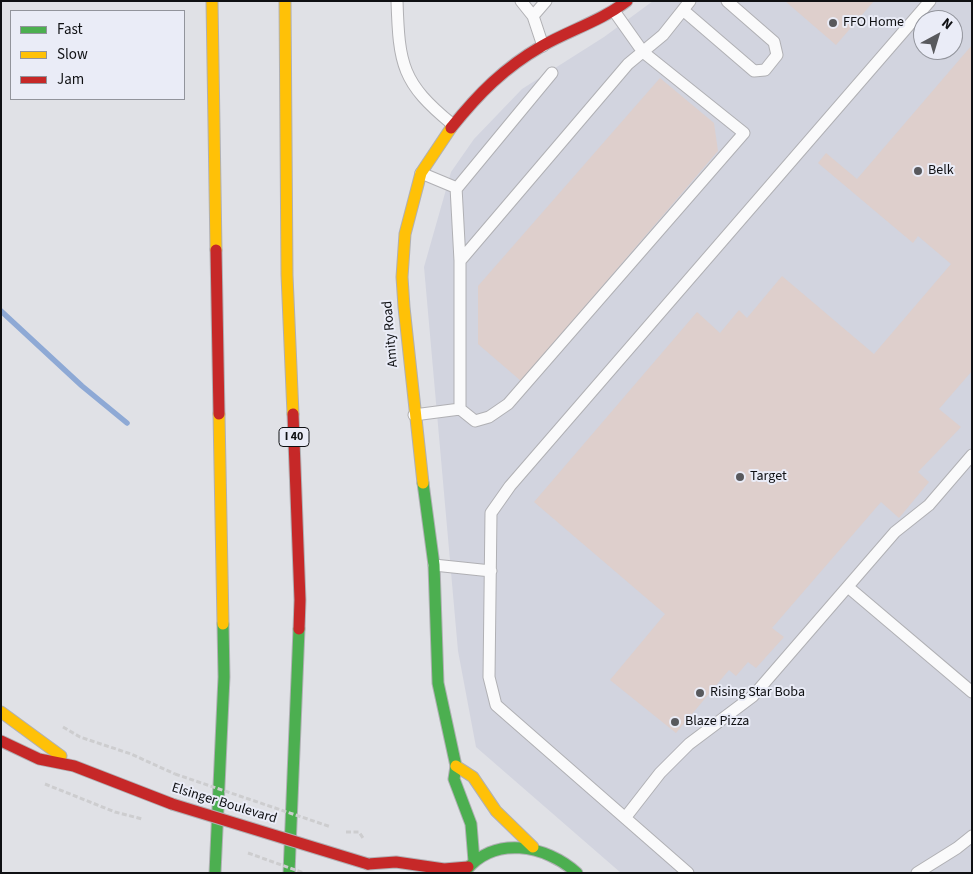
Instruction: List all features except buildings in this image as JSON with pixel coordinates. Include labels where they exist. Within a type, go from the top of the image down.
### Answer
[{"type":"main road","points":[[212,1],[224,677],[215,873]]},
{"type":"main road","name":"I 40","points":[[285,1],[287,275],[300,600],[289,873]]},
{"type":"main road","name":"Amity Road","points":[[468,867],[471,824],[454,779],[456,766],[438,683],[434,565],[414,416],[402,277],[404,234],[422,173],[452,124],[479,93],[516,63],[543,46],[614,11],[627,1]]},
{"type":"main road","name":"Elsinger Boulevard","points":[[1,712],[74,766]]},
{"type":"main road","name":"Elsinger Boulevard","points":[[1,741],[39,759],[74,766],[172,804],[368,864],[396,862],[444,869],[468,867],[483,856],[505,848],[533,847]]},
{"type":"main road","points":[[456,766],[473,777],[496,812],[533,847],[565,861],[577,873]]},
{"type":"main road","name":"Elsinger Boulevard","points":[[368,864],[377,873]]},
{"type":"lane","points":[[397,1],[402,65],[415,89],[452,124]]},
{"type":"lane","points":[[521,1],[533,16],[543,46]]},
{"type":"lane","points":[[533,16],[546,1]]},
{"type":"lane","points":[[460,260],[628,64],[663,35],[687,5],[754,70],[764,70],[777,55],[774,42],[726,1]]},
{"type":"lane","points":[[688,873],[496,704],[489,678],[491,513],[510,486],[930,1]]},
{"type":"lane","points":[[414,416],[460,409],[475,421],[489,418],[508,404],[744,133],[643,52],[614,11]]},
{"type":"lane","points":[[460,409],[460,260],[456,187],[552,73]]},
{"type":"lane","points":[[422,173],[456,187]]},
{"type":"lane","points":[[625,818],[660,773],[689,744],[753,696],[895,532],[929,505],[972,455]]},
{"type":"lane","points":[[434,565],[491,571]]},
{"type":"lane","points":[[848,586],[972,692]]},
{"type":"lane","points":[[917,873],[957,848],[972,836]]},
{"type":"path","points":[[55,722],[80,737],[131,754],[175,774],[346,832],[359,832]]},
{"type":"path","points":[[36,780],[98,806],[152,821]]},
{"type":"shaded area","points":[[653,1],[972,1],[972,873],[621,873],[476,747],[458,651],[424,267],[451,172],[474,139],[522,89],[604,37]]},
{"type":"waterway","points":[[1,311],[82,386],[127,423]]},
{"type":"traffic: fast","points":[[423,483],[434,565],[438,683],[456,766],[454,779],[471,824],[474,861]]},
{"type":"traffic: fast","points":[[215,873],[224,677],[223,624]]},
{"type":"traffic: fast","points":[[289,873],[299,629]]},
{"type":"traffic: fast","points":[[464,873],[476,861],[504,848],[535,850],[564,863],[577,873]]},
{"type":"traffic: slow","points":[[212,1],[216,250]]},
{"type":"traffic: slow","points":[[285,1],[287,275],[293,414]]},
{"type":"traffic: slow","points":[[423,483],[404,307],[402,277],[405,234],[421,173],[451,128]]},
{"type":"traffic: slow","points":[[219,414],[223,624]]},
{"type":"traffic: slow","points":[[1,712],[61,756]]},
{"type":"traffic: slow","points":[[456,766],[473,777],[496,811],[533,847]]},
{"type":"traffic: jam","points":[[451,128],[482,92],[528,54],[596,20],[627,1]]},
{"type":"traffic: jam","points":[[216,250],[219,414]]},
{"type":"traffic: jam","points":[[293,414],[300,600],[299,629]]},
{"type":"traffic: jam","points":[[1,741],[39,759],[74,766],[172,804]]},
{"type":"traffic: jam","points":[[172,804],[368,864]]},
{"type":"traffic: jam","points":[[368,864],[396,862],[444,869],[468,867]]},
{"type":"place","name":"FFO Home","points":[[833,23]]},
{"type":"place","name":"Belk","points":[[918,171]]},
{"type":"place","name":"Target","points":[[740,477]]},
{"type":"place","name":"Rising Star Boba","points":[[700,693]]},
{"type":"place","name":"Blaze Pizza","points":[[675,722]]}]
